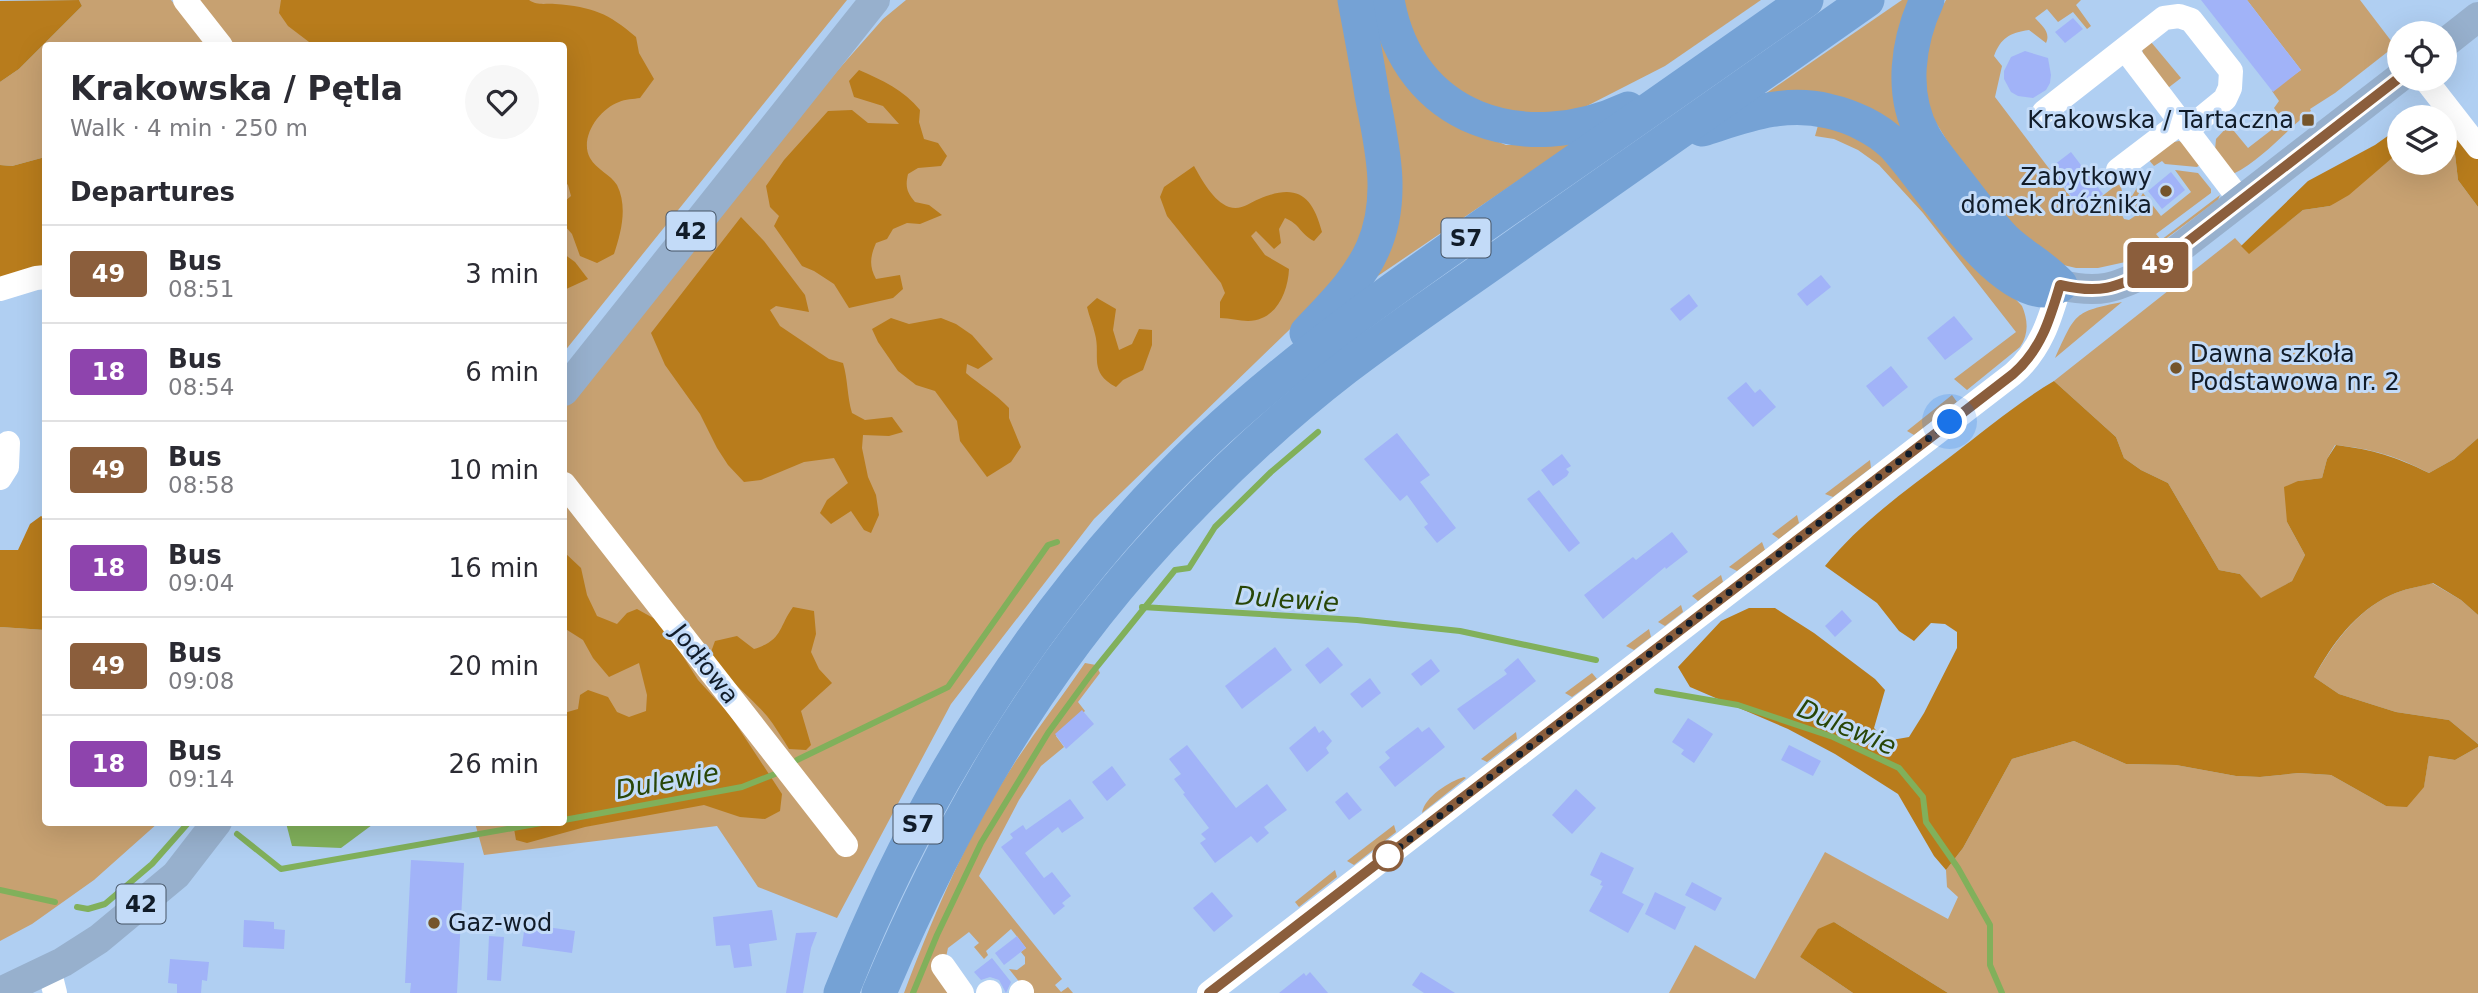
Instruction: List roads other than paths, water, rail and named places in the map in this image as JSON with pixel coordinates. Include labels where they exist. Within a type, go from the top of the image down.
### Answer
[{"type":"highway","points":[[1240,411],[1268,375],[1355,279],[1373,248],[1382,225],[1385,198],[1384,162],[1354,0]]},
{"type":"highway","points":[[1387,0],[1394,30],[1407,59],[1438,96],[1468,114],[1507,126],[1542,130],[1581,126],[1604,120],[1698,76]]},
{"type":"highway","name":"S7","points":[[841,993],[894,872],[929,802],[1006,677],[1046,622],[1117,534],[1160,488],[1240,411],[1348,322],[1806,0]]},
{"type":"highway","name":"S7","points":[[879,993],[940,856],[990,767],[1065,655],[1117,588],[1206,491],[1261,439],[1345,368],[1867,0]]},
{"type":"highway","points":[[1670,138],[1776,108],[1811,108],[1843,116],[1873,130],[1894,146],[1974,244],[1997,266],[2016,281],[2036,290],[2049,291],[2060,285],[2050,273],[2019,252],[1989,222],[1930,148],[1917,124],[1911,95],[1909,63],[1914,32],[1927,0]]},
{"type":"main road","name":"42","points":[[567,387],[875,0]]},
{"type":"main road","name":"42","points":[[818,72],[892,0]]},
{"type":"main road","points":[[2457,34],[2478,17]]},
{"type":"main road","points":[[2060,285],[2102,290],[2150,271],[2387,87]]},
{"type":"main road","name":"42","points":[[13,990],[52,981],[176,875],[214,826]]},
{"type":"street","points":[[185,0],[218,42]]},
{"type":"street","points":[[2044,112],[2177,8],[2197,26],[2229,66],[2232,77],[2225,99],[2118,170]]},
{"type":"street","points":[[2124,49],[2239,200]]},
{"type":"street","points":[[2434,91],[2478,147]]},
{"type":"street","points":[[0,289],[42,277]]},
{"type":"street","points":[[1209,993],[2013,374],[2031,357],[2041,341],[2060,285]]},
{"type":"street","points":[[0,478],[7,467],[8,443]]},
{"type":"street","name":"Jodłowa","points":[[567,488],[846,845]]},
{"type":"street","points":[[943,966],[975,990]]},
{"type":"waterway","points":[[913,993],[981,843],[1048,733],[1091,674],[1175,570],[1189,568],[1215,527],[1271,472],[1318,432]]},
{"type":"waterway","name":"Dulewie","points":[[797,760],[948,687],[1048,545],[1057,542]]},
{"type":"waterway","name":"Dulewie","points":[[1142,607],[1357,620],[1460,631],[1596,660]]},
{"type":"waterway","name":"Dulewie","points":[[1657,691],[1738,705],[1833,737],[1899,768],[1923,797],[1926,822],[1958,868],[1990,925],[1990,965],[2002,993]]},
{"type":"waterway","name":"Dulewie","points":[[567,819],[742,787],[775,774]]},
{"type":"waterway","name":"Dulewie","points":[[77,907],[88,909],[105,904],[152,864],[185,826]]},
{"type":"waterway","name":"Dulewie","points":[[237,834],[281,869],[524,826]]},
{"type":"waterway","name":"Dulewie","points":[[0,890],[55,902]]},
{"type":"place","name":"Krakowska / Tartaczna","points":[[2308,120]]},
{"type":"place","name":"Zabytkowy domek dróżnika","points":[[2166,191]]},
{"type":"place","name":"Dawna szkoła Podstawowa nr. 2","points":[[2176,368]]},
{"type":"place","name":"Gaz-wod","points":[[434,923]]}]
